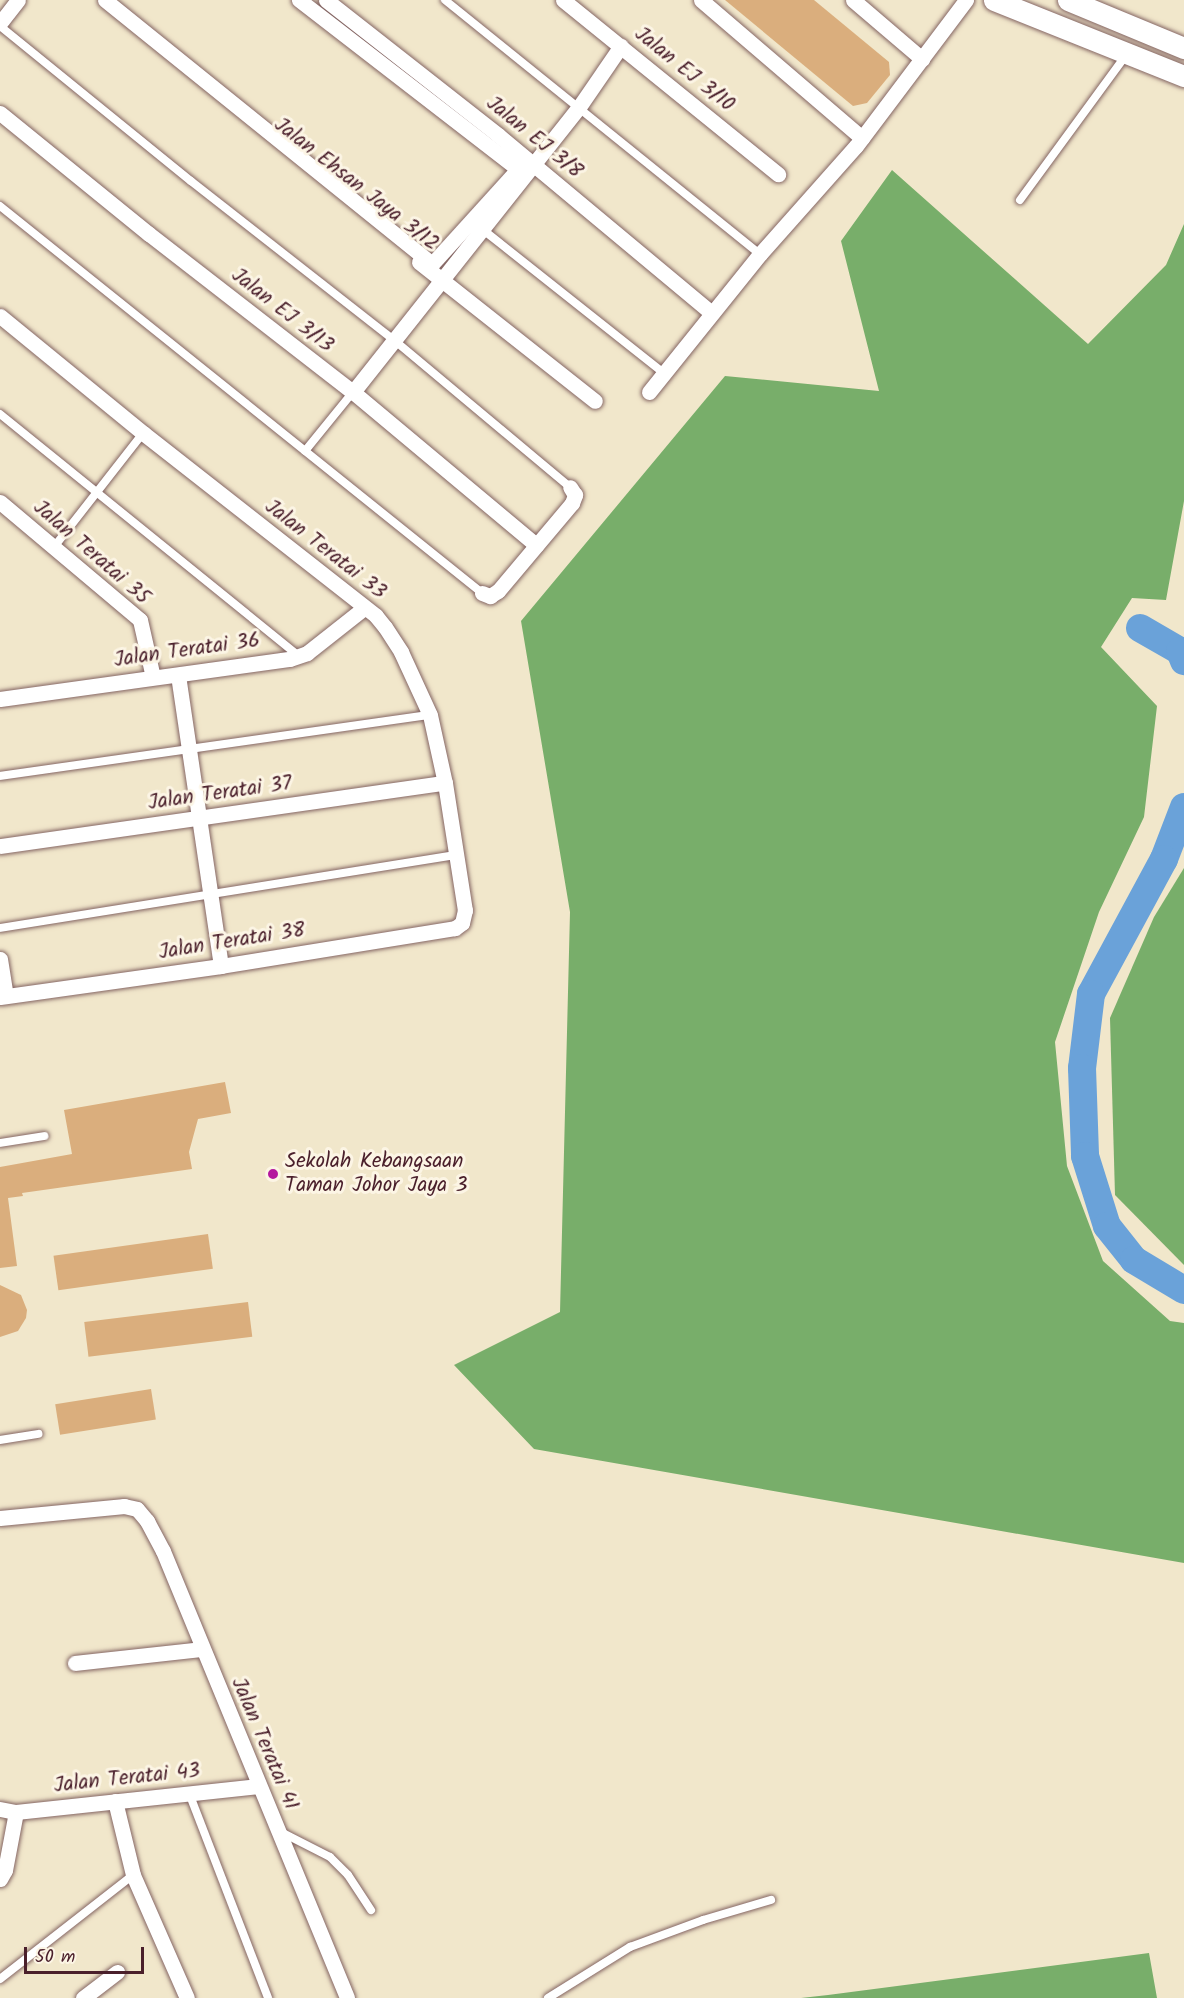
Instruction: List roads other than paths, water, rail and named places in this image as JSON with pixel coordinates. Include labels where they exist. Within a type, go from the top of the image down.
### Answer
[{"type":"main road","points":[[994,0],[1184,76]]},
{"type":"main road","points":[[1068,0],[1184,48]]},
{"type":"street","points":[[0,25],[18,0]]},
{"type":"street","name":"Jalan Ehsan Jaya 3/12","points":[[91,0],[595,402]]},
{"type":"street","points":[[105,0],[432,264],[518,169],[299,0]]},
{"type":"street","name":"Jalan EJ 3/8","points":[[326,0],[533,165],[712,313]]},
{"type":"street","name":"Jalan EJ 3/10","points":[[564,0],[778,174]]},
{"type":"street","points":[[701,0],[862,138]]},
{"type":"street","points":[[853,0],[922,59]]},
{"type":"street","points":[[649,392],[760,254],[862,138],[966,0]]},
{"type":"street","points":[[353,392],[579,107],[621,46]]},
{"type":"street","name":"Jalan EJ 3/13","points":[[0,113],[149,234],[353,392],[536,545]]},
{"type":"street","name":"Jalan Teratai 33","points":[[0,316],[381,622],[401,652],[430,715],[446,783],[464,918]]},
{"type":"street","points":[[482,593],[490,596],[498,591],[574,499],[570,486]]},
{"type":"street","name":"Jalan Teratai 35","points":[[0,502],[140,620],[153,677]]},
{"type":"street","name":"Jalan Teratai 36","points":[[0,699],[299,656],[364,608]]},
{"type":"street","points":[[178,675],[221,966]]},
{"type":"street","name":"Jalan Teratai 37","points":[[0,846],[446,783]]},
{"type":"street","name":"Jalan Teratai 38","points":[[3,996],[221,966],[455,928],[464,918]]},
{"type":"street","points":[[0,959],[3,996]]},
{"type":"street","name":"Jalan Teratai 41","points":[[0,1518],[124,1506],[137,1509],[147,1521],[163,1551],[346,1998]]},
{"type":"street","points":[[75,1663],[202,1649]]},
{"type":"street","name":"Jalan Teratai 43","points":[[0,1809],[16,1812],[259,1786]]},
{"type":"street","points":[[115,1801],[133,1875],[187,1998]]},
{"type":"street","points":[[0,1879],[5,1870],[16,1812]]},
{"type":"street","points":[[91,1995],[117,1972]]},
{"type":"lane","points":[[445,0],[760,254]]},
{"type":"lane","points":[[0,25],[191,181],[394,340],[570,486]]},
{"type":"lane","points":[[1020,200],[1127,53]]},
{"type":"lane","points":[[0,206],[482,593]]},
{"type":"lane","points":[[482,229],[664,373]]},
{"type":"lane","points":[[305,451],[353,392]]},
{"type":"lane","points":[[0,414],[299,656]]},
{"type":"lane","points":[[54,547],[143,433]]},
{"type":"lane","points":[[0,776],[430,715]]},
{"type":"lane","points":[[0,928],[456,855]]},
{"type":"lane","points":[[0,1143],[44,1136]]},
{"type":"lane","points":[[0,1440],[39,1434]]},
{"type":"lane","points":[[189,1793],[268,1998]]},
{"type":"lane","points":[[277,1830],[330,1857],[348,1875],[371,1910]]},
{"type":"lane","points":[[0,1978],[133,1875]]},
{"type":"lane","points":[[548,1998],[630,1947],[703,1920],[771,1900]]},
{"type":"waterway","points":[[1140,628],[1180,651],[1184,661]]},
{"type":"waterway","points":[[1184,807],[1164,859],[1091,994],[1082,1068],[1085,1156],[1107,1226],[1134,1260],[1184,1290]]},
{"type":"place","name":"Sekolah Kebangsaan Taman Johor Jaya 3","points":[[273,1174]]}]
